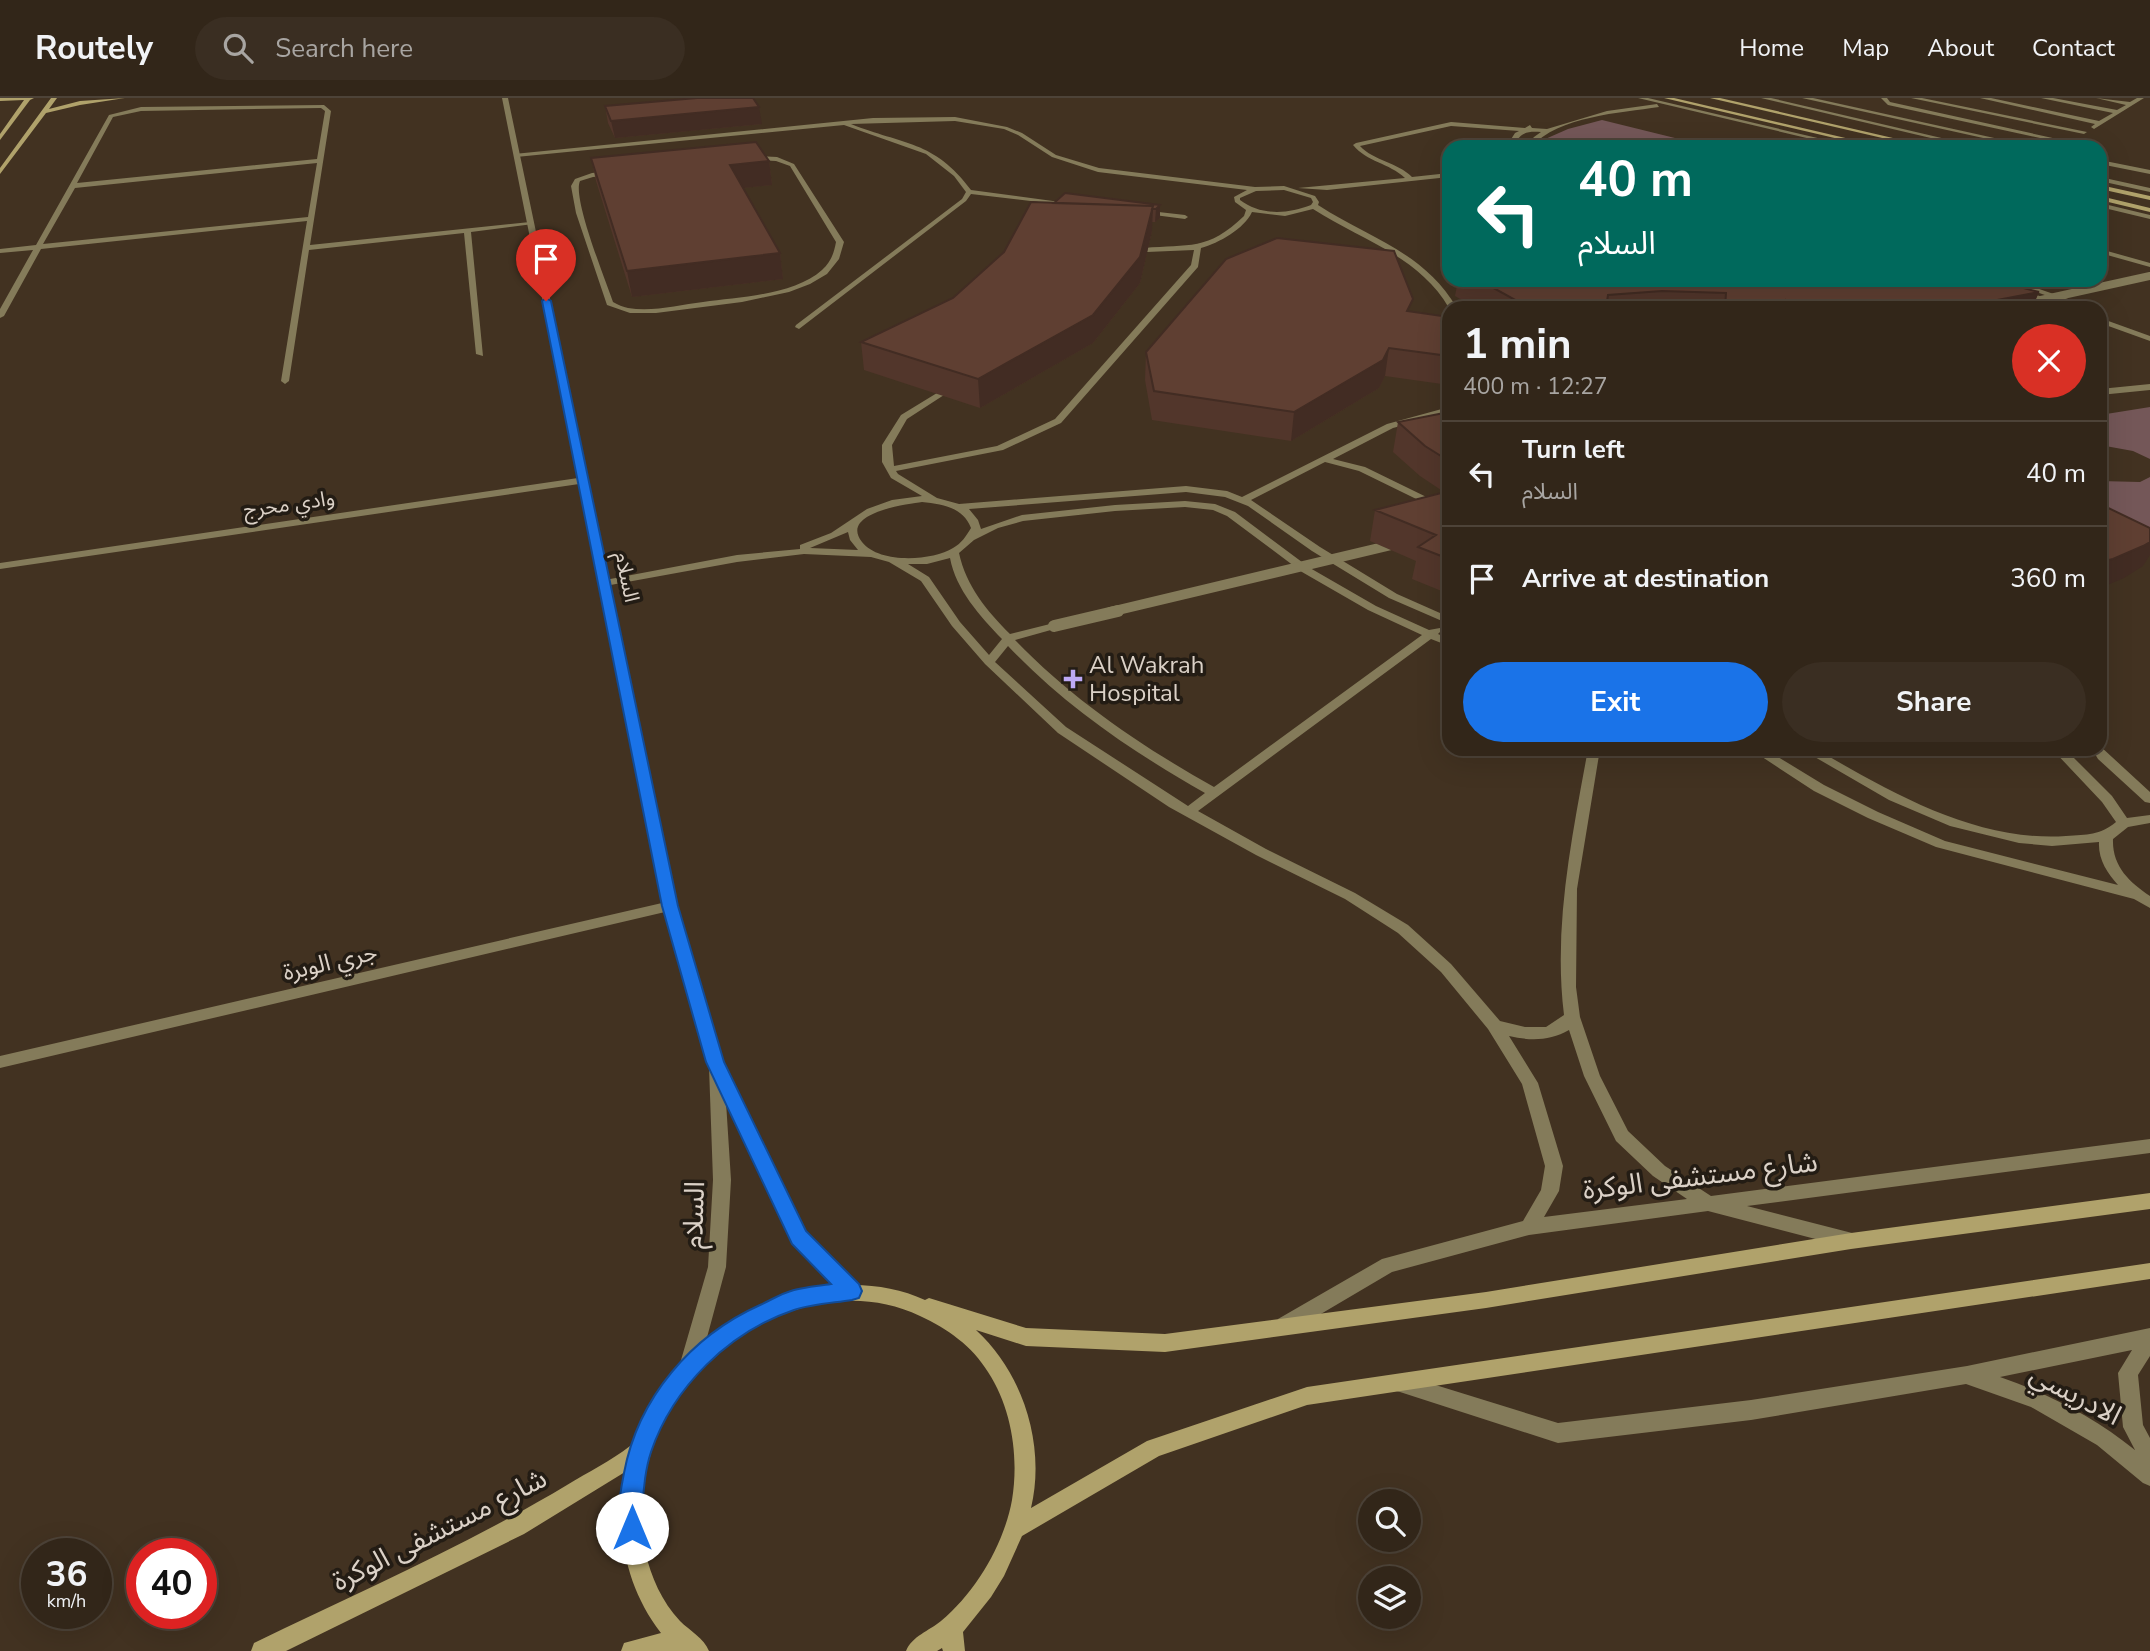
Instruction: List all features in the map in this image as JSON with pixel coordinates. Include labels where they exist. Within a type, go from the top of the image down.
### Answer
[{"type":"street","points":[[0,99],[29,98]]},
{"type":"street","points":[[0,138],[16,111],[29,98]]},
{"type":"street","points":[[0,172],[54,98]]},
{"type":"street","points":[[43,113],[80,103],[122,98]]},
{"type":"street","name":"السلام","points":[[505,98],[670,906],[715,1062],[799,1238],[852,1291]]},
{"type":"street","points":[[1641,98],[1822,140]]},
{"type":"street","points":[[1667,98],[1850,140]]},
{"type":"street","points":[[1713,98],[1898,140]]},
{"type":"street","points":[[1764,98],[1947,140]]},
{"type":"street","points":[[1805,98],[2000,140]]},
{"type":"street","points":[[1884,98],[1888,103],[1903,107],[2048,140]]},
{"type":"street","points":[[1914,98],[2084,132]]},
{"type":"street","points":[[1983,98],[2100,122]]},
{"type":"street","points":[[2044,98],[2117,113]]},
{"type":"street","points":[[2099,98],[2131,104]]},
{"type":"street","points":[[2072,140],[2141,98]]},
{"type":"street","points":[[1564,116],[1614,105],[1620,101]]},
{"type":"street","points":[[1534,140],[1547,131],[1638,107],[1674,105]]},
{"type":"street","points":[[0,316],[111,116],[141,109],[322,106],[328,111],[285,381]]},
{"type":"street","points":[[516,155],[843,123],[930,118],[980,122],[1020,134],[1054,156],[1075,164],[1112,173],[1182,182],[1255,189],[1326,188],[1442,176]]},
{"type":"street","points":[[1513,140],[1517,134],[1545,121]]},
{"type":"street","points":[[843,123],[862,132],[911,144],[932,153],[960,178],[969,192]]},
{"type":"street","points":[[1409,178],[1403,171],[1361,152],[1356,145],[1451,124],[1547,131]]},
{"type":"street","points":[[664,141],[676,165]]},
{"type":"street","points":[[756,158],[786,161],[792,165],[821,208],[840,242],[840,254],[834,264],[821,274],[771,295],[648,311],[615,307],[610,303],[584,226],[574,186],[578,180],[592,175],[676,165],[756,158]]},
{"type":"street","points":[[71,186],[319,161]]},
{"type":"street","points":[[2107,163],[2150,172]]},
{"type":"street","points":[[2107,181],[2150,190]]},
{"type":"street","points":[[1182,182],[1237,197],[1255,189]]},
{"type":"street","points":[[1336,195],[1442,183]]},
{"type":"street","points":[[1284,188],[1306,194],[1338,220],[1409,261],[1436,284],[1448,301]]},
{"type":"street","points":[[2107,189],[2150,198]]},
{"type":"street","points":[[969,192],[1077,204]]},
{"type":"street","points":[[799,327],[964,200],[969,192]]},
{"type":"street","points":[[1237,197],[1241,205],[1249,209],[1284,214]]},
{"type":"street","points":[[2107,200],[2150,209]]},
{"type":"street","points":[[1148,248],[1182,251],[1198,248],[1256,222],[1296,212],[1318,202]]},
{"type":"street","points":[[2107,207],[2150,217]]},
{"type":"street","points":[[1227,234],[1248,216],[1249,209]]},
{"type":"street","points":[[1131,211],[1185,217]]},
{"type":"street","points":[[1296,212],[1338,220]]},
{"type":"street","points":[[0,251],[310,219]]},
{"type":"street","points":[[306,248],[530,224]]},
{"type":"street","points":[[467,231],[480,354]]},
{"type":"street","points":[[2107,246],[2150,258]]},
{"type":"street","points":[[873,510],[892,481],[1000,448],[1058,421],[1195,265],[1198,248]]},
{"type":"street","points":[[2107,253],[2150,265]]},
{"type":"street","points":[[2107,284],[2150,276]]},
{"type":"street","points":[[2002,287],[2049,301]]},
{"type":"street","points":[[2027,287],[2069,301]]},
{"type":"street","points":[[2022,301],[2093,287]]},
{"type":"street","points":[[2016,301],[2034,296]]},
{"type":"street","points":[[2107,314],[2150,329]]},
{"type":"street","points":[[2107,323],[2150,339]]},
{"type":"street","points":[[2107,391],[2150,387]]},
{"type":"street","points":[[892,481],[886,456],[887,445],[908,413],[940,395]]},
{"type":"street","points":[[899,425],[952,399]]},
{"type":"street","points":[[1242,500],[1390,426],[1442,412]]},
{"type":"street","points":[[1323,459],[1362,469],[1442,509]]},
{"type":"street","name":"وادي محرج","points":[[0,566],[583,481]]},
{"type":"street","points":[[892,481],[959,507],[1186,489],[1227,494],[1252,504],[1316,549],[1393,596],[1442,619]]},
{"type":"street","points":[[606,583],[775,554],[816,543],[857,522],[873,510],[904,500],[939,501]]},
{"type":"street","points":[[775,554],[843,551],[914,561],[954,552],[994,526],[1022,518],[1185,504],[1215,507],[1253,528],[1306,570],[1372,608],[1442,640]]},
{"type":"street","points":[[959,507],[975,520],[974,537]]},
{"type":"street","points":[[857,522],[853,531],[855,540],[874,555]]},
{"type":"street","points":[[989,662],[1009,638],[1418,538]]},
{"type":"street","points":[[954,552],[964,585],[1009,638],[1087,709],[1140,750],[1215,793]]},
{"type":"street","points":[[893,560],[925,579],[956,624],[989,662],[1062,730],[1188,812],[1350,895],[1403,929],[1446,968],[1494,1025],[1530,1083],[1554,1166],[1550,1191],[1530,1227]]},
{"type":"street","points":[[1188,812],[1442,627]]},
{"type":"street","points":[[1593,756],[1570,889],[1568,988],[1572,1017],[1592,1076],[1622,1136],[1659,1171],[1709,1204],[1851,1241]]},
{"type":"street","points":[[1767,756],[1819,788],[1941,844],[2144,899]]},
{"type":"street","points":[[1819,756],[1889,797],[1949,821],[2009,836],[2051,841],[2106,837],[2124,823],[2150,819]]},
{"type":"street","points":[[2065,756],[2107,799],[2124,823]]},
{"type":"street","points":[[2102,756],[2150,799]]},
{"type":"street","points":[[2106,837],[2104,849],[2108,864],[2119,879],[2144,899]]},
{"type":"street","name":"جري الوبرة","points":[[0,1062],[670,906]]},
{"type":"street","points":[[1494,1025],[1522,1033],[1548,1033],[1565,1027],[1572,1017]]},
{"type":"street","name":"السلام","points":[[689,1367],[718,1267],[722,1180],[715,1062]]},
{"type":"street","name":"شارع مستشفى الوكرة","points":[[1278,1329],[1388,1265],[1530,1227],[2150,1146]]},
{"type":"street","name":"شارع مستشفى الوكرة","points":[[690,1645],[650,1600],[634,1552],[631,1503],[639,1452],[660,1406],[689,1367],[737,1325],[793,1300],[852,1291],[892,1295],[1026,1337],[1165,1343],[1486,1300],[1851,1241],[2150,1200]]},
{"type":"street","points":[[1016,1528],[1154,1448],[1307,1396],[2150,1271]]},
{"type":"street","points":[[917,1651],[951,1628],[990,1582],[1016,1528],[1026,1471],[1021,1417],[1001,1371],[969,1334],[929,1307]]},
{"type":"street","points":[[1399,1382],[1558,1433],[1751,1410],[1967,1375],[2150,1338]]},
{"type":"street","name":"الادريسي","points":[[2150,1338],[2128,1373],[2133,1427],[2150,1458]]},
{"type":"street","name":"الادريسي","points":[[1967,1375],[2036,1399],[2104,1438],[2150,1476]]},
{"type":"street","name":"شارع مستشفى الوكرة","points":[[261,1651],[517,1527],[639,1452]]},
{"type":"street","points":[[951,1628],[954,1651]]},
{"type":"street","points":[[632,1651],[690,1645]]},
{"type":"shaded area","points":[[1602,120],[1682,140],[1543,140],[1568,129]]},
{"type":"shaded area","points":[[2150,407],[2150,459],[2133,451],[2107,446],[2107,414]]},
{"type":"shaded area","points":[[2150,477],[2150,528],[2107,509],[2107,481],[2140,482]]},
{"type":"building","points":[[697,98],[753,98],[759,107],[611,121],[605,106]]},
{"type":"building","points":[[756,142],[769,161],[730,165],[780,253],[627,271],[591,158]]},
{"type":"building","points":[[1065,193],[1160,205],[1152,209],[1153,206],[1054,203]]},
{"type":"building","points":[[1031,202],[1153,206],[1140,257],[1093,315],[978,379],[861,342],[953,298],[1004,252]]},
{"type":"building","points":[[1277,238],[1394,251],[1413,299],[1407,311],[1442,316],[1442,355],[1389,348],[1383,360],[1294,412],[1154,391],[1146,352],[1226,259]]},
{"type":"building","points":[[1492,287],[2019,287],[2039,292],[1992,301],[1725,301],[1726,293],[1662,291],[1608,295],[1607,301],[1517,301]]},
{"type":"building","points":[[1442,413],[1442,457],[1425,446],[1398,422]]},
{"type":"building","points":[[1442,493],[1442,556],[1418,547],[1436,535],[1375,510]]},
{"type":"building","points":[[2107,507],[2150,528],[2150,542],[2107,560]]},
{"type":"place","name":"Al Wakrah Hospital","points":[[1073,679]]},
{"type":"route","points":[[546,301],[606,583],[670,906],[715,1062],[799,1238],[852,1291],[793,1300],[737,1325],[689,1367],[660,1406],[639,1452],[631,1503],[632,1528]]}]
